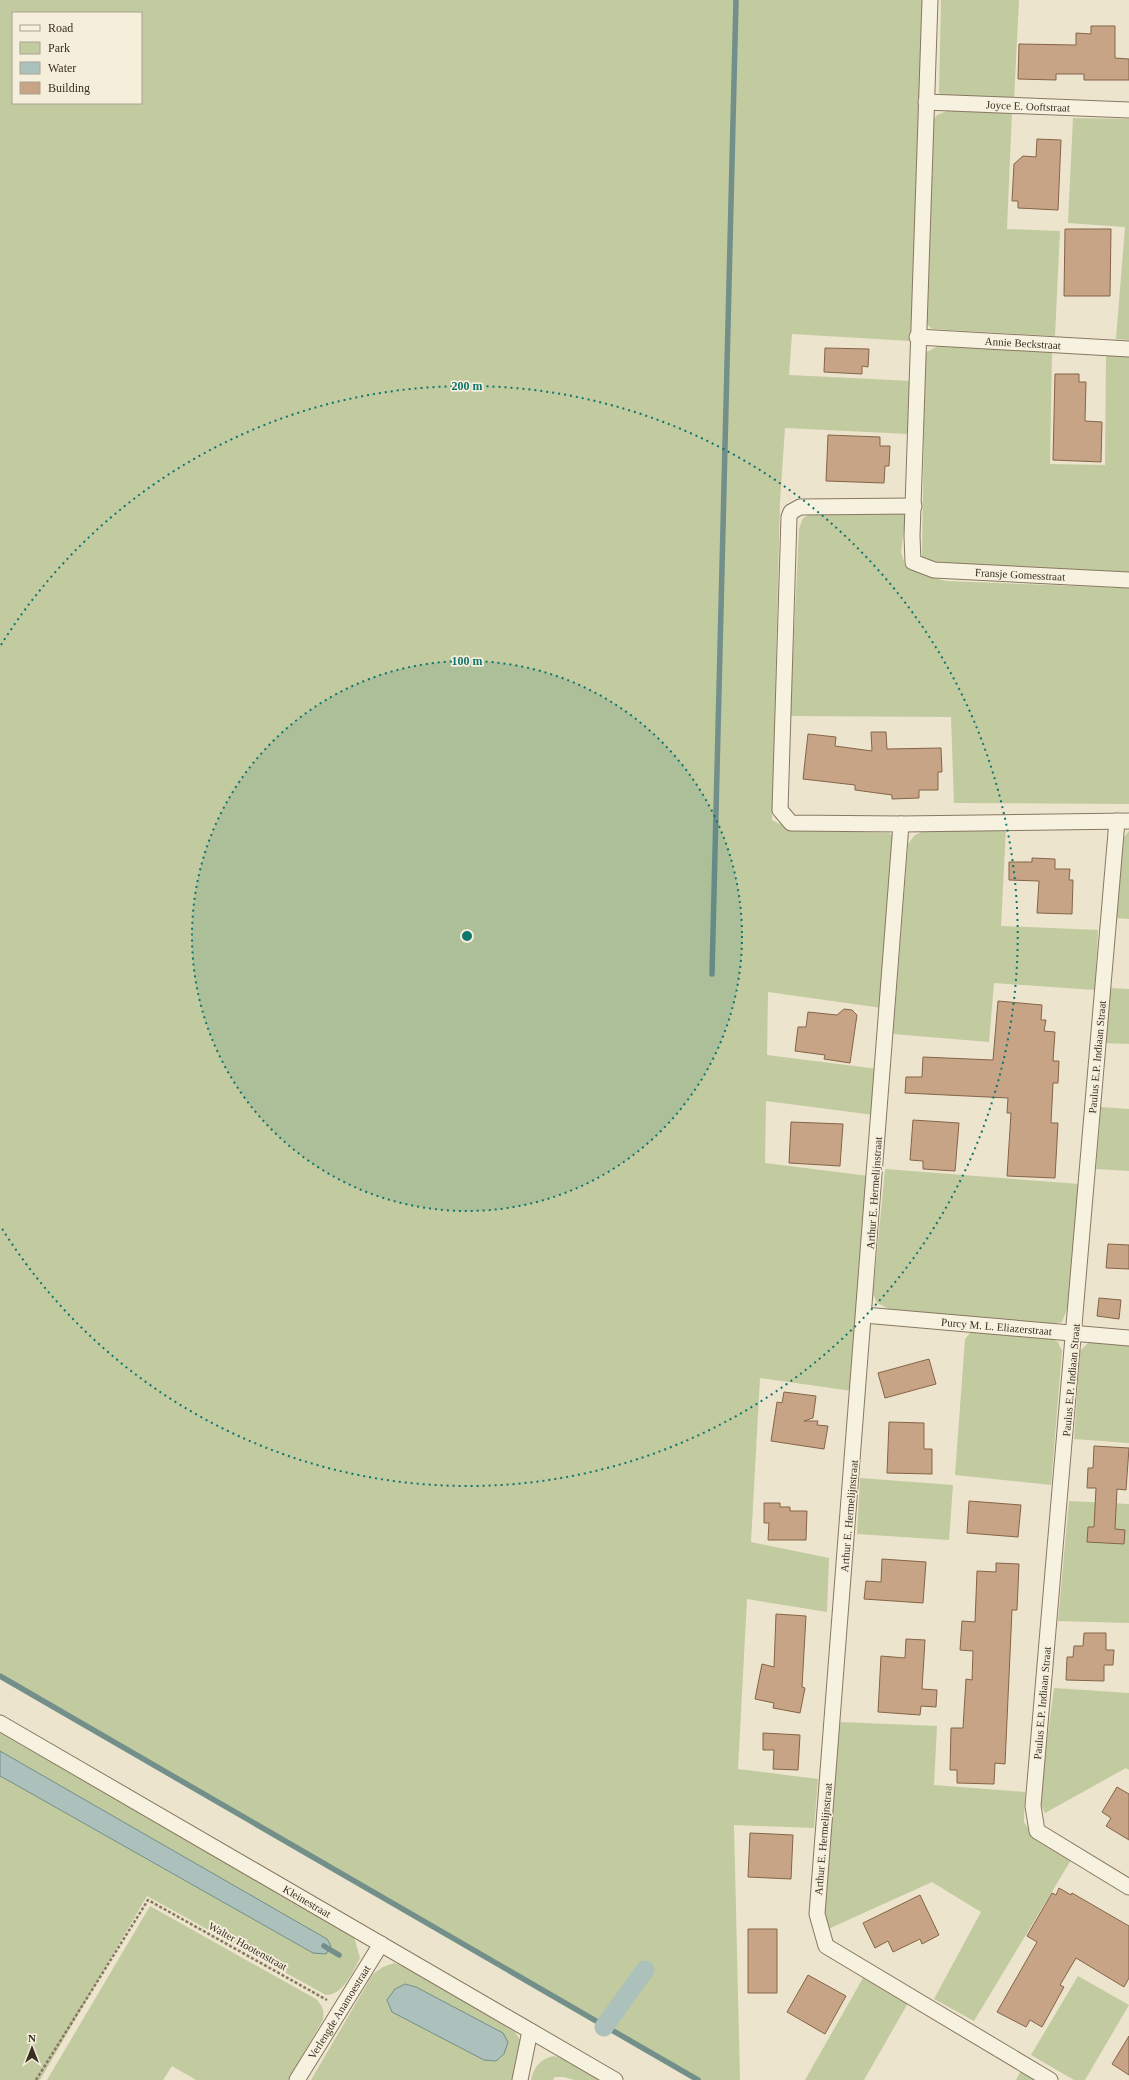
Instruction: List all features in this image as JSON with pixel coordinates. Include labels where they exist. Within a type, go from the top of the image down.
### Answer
[{"type":"street","points":[[930,0],[917,337],[914,506],[800,507],[794,508],[789,517],[780,810],[791,823],[901,824],[1123,821]]},
{"type":"street","name":"Joyce E. Ooftstraat","points":[[926,102],[1129,110]]},
{"type":"street","name":"Annie Beckstraat","points":[[917,337],[1129,349]]},
{"type":"street","name":"Fransje Gomesstraat","points":[[914,506],[912,536],[913,562],[934,570],[1129,580]]},
{"type":"street","name":"Paulus E.P. Indiaan Straat","points":[[1123,821],[1075,1333],[1033,1806],[1037,1831],[1129,1887]]},
{"type":"street","name":"Arthur E. Hermelijnstraat","points":[[901,824],[817,1914],[826,1946],[1050,2080]]},
{"type":"street","name":"Purcy M. L. Eliazerstraat","points":[[864,1315],[1129,1338]]},
{"type":"street","name":"Kleinestraat","points":[[0,1723],[615,2080]]},
{"type":"street","name":"Verlengde Anamoestraat","points":[[297,2080],[381,1944]]},
{"type":"street","points":[[520,2080],[530,2031]]},
{"type":"path","name":"Walter Hootenstraat","points":[[36,2080],[148,1900],[341,2007]]},
{"type":"green space","points":[[0,0],[924,0],[911,341],[792,334],[789,375],[912,381],[909,434],[785,428],[780,501],[772,820],[792,830],[889,833],[895,837],[882,1008],[768,992],[767,1055],[878,1069],[874,1115],[766,1101],[765,1163],[869,1176],[852,1391],[760,1378],[751,1542],[829,1558],[827,1612],[747,1599],[738,1769],[818,1779],[814,1828],[734,1825],[740,2080],[698,2080],[0,1676]]},
{"type":"green space","points":[[941,0],[1019,0],[1014,100],[945,98],[939,93]]},
{"type":"green space","points":[[949,110],[1012,111],[1007,229],[1060,231],[1055,336],[932,329],[924,321],[931,123],[937,115]]},
{"type":"green space","points":[[1073,118],[1129,119],[1129,340],[1116,339],[1125,227],[1068,223]]},
{"type":"green space","points":[[938,346],[1052,352],[1050,464],[1105,465],[1106,355],[1129,356],[1129,574],[934,565],[922,558],[925,353]]},
{"type":"green space","points":[[814,512],[906,513],[901,552],[905,565],[930,577],[946,581],[1129,588],[1129,804],[954,803],[951,717],[790,716],[799,529],[803,518]]},
{"type":"green space","points":[[1006,828],[1001,926],[1098,930],[1095,990],[994,983],[989,1042],[893,1034],[908,844],[915,835],[928,829]]},
{"type":"green space","points":[[1129,831],[1129,919],[1116,918],[1123,838]]},
{"type":"green space","points":[[1110,988],[1129,989],[1129,1044],[1105,1043]]},
{"type":"green space","points":[[1101,1107],[1129,1109],[1129,1171],[1096,1169]]},
{"type":"green space","points":[[885,1169],[1079,1184],[1069,1304],[1062,1322],[1052,1324],[889,1309],[877,1303],[873,1294]]},
{"type":"green space","points":[[972,1331],[1048,1337],[1058,1342],[1062,1351],[1051,1485],[955,1475],[965,1339]]},
{"type":"green space","points":[[1099,1339],[1129,1342],[1129,1443],[1074,1439],[1080,1351],[1088,1343]]},
{"type":"green space","points":[[860,1478],[953,1485],[949,1540],[857,1534]]},
{"type":"green space","points":[[1069,1501],[1129,1504],[1129,1623],[1058,1621]]},
{"type":"green space","points":[[1054,1688],[1129,1693],[1129,1770],[1126,1768],[1045,1813],[1039,1801]]},
{"type":"green space","points":[[839,1722],[937,1726],[934,1785],[1025,1792],[1024,1822],[1035,1838],[1071,1860],[974,2021],[934,1999],[981,1912],[932,1882],[826,1930],[823,1912]]},
{"type":"green space","points":[[0,1727],[354,1937],[360,1958],[347,1982],[338,1991],[326,1995],[147,1896],[40,2080],[0,2080]]},
{"type":"green space","points":[[150,1906],[316,1999],[322,2006],[323,2020],[288,2080],[196,2080],[172,2066],[163,2080],[47,2080]]},
{"type":"green space","points":[[394,1963],[405,1967],[515,2032],[521,2041],[515,2080],[311,2080],[373,1974],[383,1967]],"holes":[[[405,1984],[416,1987],[503,2033],[395,1989]]]},
{"type":"green space","points":[[1078,1976],[1129,2005],[1085,2080],[1074,2080],[1031,2055]]},
{"type":"green space","points":[[863,1978],[908,2003],[864,2080],[805,2080]]},
{"type":"green space","points":[[554,2056],[564,2059],[602,2080],[574,2080],[564,2077],[555,2077],[553,2080],[531,2080],[536,2067],[545,2059]]},
{"type":"green space","points":[[1021,2070],[1038,2080],[1016,2080]]},
{"type":"water","points":[[0,1751],[327,1939],[331,1946],[326,1954],[313,1953],[0,1776]]},
{"type":"water","points":[[405,1984],[416,1987],[503,2033],[508,2042],[504,2054],[496,2061],[484,2060],[392,2012],[387,2000],[395,1989]]},
{"type":"building","points":[[1091,26],[1115,26],[1115,58],[1129,59],[1129,80],[1084,80],[1084,74],[1056,74],[1056,80],[1018,79],[1019,44],[1076,45],[1076,33],[1091,34]]},
{"type":"building","points":[[1037,139],[1061,140],[1058,210],[1018,208],[1018,201],[1012,201],[1014,164],[1023,156],[1036,157]]},
{"type":"building","points":[[1065,229],[1111,229],[1110,296],[1064,296]]},
{"type":"building","points":[[825,348],[869,349],[868,367],[862,366],[862,374],[824,372]]},
{"type":"building","points":[[1055,374],[1079,374],[1079,382],[1086,382],[1085,421],[1102,422],[1101,462],[1053,460]]},
{"type":"building","points":[[828,435],[880,437],[880,446],[890,446],[889,466],[885,466],[884,483],[826,481]]},
{"type":"building","points":[[871,732],[886,732],[887,749],[941,748],[942,772],[938,772],[938,790],[919,790],[919,798],[892,799],[892,795],[855,790],[855,785],[803,779],[808,734],[836,737],[835,746],[872,751]]},
{"type":"building","points":[[1032,858],[1055,859],[1055,869],[1070,869],[1069,880],[1073,880],[1072,914],[1037,913],[1039,881],[1009,880],[1009,862],[1032,862]]},
{"type":"building","points":[[998,1001],[1042,1005],[1041,1020],[1046,1020],[1044,1031],[1055,1032],[1053,1061],[1059,1061],[1058,1083],[1053,1083],[1051,1123],[1058,1123],[1055,1178],[1007,1176],[1011,1113],[1007,1113],[1008,1098],[905,1093],[906,1077],[922,1077],[923,1057],[993,1060]]},
{"type":"building","points":[[844,1009],[852,1010],[857,1015],[850,1063],[824,1059],[825,1055],[795,1051],[798,1027],[806,1027],[808,1012],[837,1015]]},
{"type":"building","points":[[913,1120],[959,1123],[955,1171],[923,1169],[923,1161],[910,1160]]},
{"type":"building","points":[[791,1122],[843,1124],[840,1166],[789,1163]]},
{"type":"building","points":[[1108,1244],[1129,1245],[1129,1269],[1106,1268]]},
{"type":"building","points":[[1099,1298],[1121,1300],[1119,1319],[1097,1316]]},
{"type":"building","points":[[929,1359],[936,1384],[885,1398],[878,1373]]},
{"type":"building","points":[[784,1392],[816,1396],[813,1418],[804,1421],[818,1421],[817,1425],[828,1426],[824,1449],[771,1441],[777,1402],[782,1403]]},
{"type":"building","points":[[889,1422],[924,1423],[924,1449],[932,1449],[932,1474],[887,1473]]},
{"type":"building","points":[[1094,1446],[1129,1448],[1126,1490],[1117,1489],[1115,1529],[1125,1530],[1124,1544],[1087,1542],[1088,1527],[1094,1527],[1096,1488],[1087,1488],[1088,1468],[1093,1468]]},
{"type":"building","points":[[969,1501],[1021,1505],[1018,1537],[967,1533]]},
{"type":"building","points":[[764,1503],[780,1503],[780,1507],[790,1507],[790,1511],[807,1511],[806,1540],[768,1540],[769,1523],[764,1523]]},
{"type":"building","points":[[882,1559],[926,1562],[923,1603],[864,1599],[866,1581],[881,1582]]},
{"type":"building","points":[[996,1563],[1019,1564],[1017,1610],[1012,1610],[1005,1764],[995,1763],[994,1784],[957,1783],[957,1770],[950,1770],[951,1728],[963,1728],[966,1679],[972,1680],[973,1651],[960,1650],[962,1621],[975,1622],[977,1571],[996,1572]]},
{"type":"building","points":[[776,1614],[806,1616],[802,1687],[805,1688],[800,1713],[773,1708],[774,1703],[755,1699],[762,1664],[774,1667]]},
{"type":"building","points":[[1084,1633],[1106,1633],[1106,1650],[1114,1650],[1113,1665],[1104,1665],[1104,1681],[1066,1680],[1067,1657],[1073,1657],[1074,1646],[1083,1646]]},
{"type":"building","points":[[906,1639],[925,1640],[922,1689],[937,1690],[936,1707],[921,1706],[920,1715],[878,1712],[881,1656],[905,1658]]},
{"type":"building","points":[[763,1733],[800,1735],[798,1770],[773,1769],[774,1750],[763,1750]]},
{"type":"building","points":[[1117,1787],[1129,1794],[1129,1840],[1106,1826],[1111,1818],[1102,1812]]},
{"type":"building","points":[[750,1833],[793,1835],[791,1879],[748,1877]]},
{"type":"building","points":[[1059,1888],[1071,1895],[1072,1893],[1129,1926],[1129,1978],[1124,1987],[1076,1958],[1060,1985],[1064,1987],[1042,2027],[1030,2020],[1026,2027],[997,2012],[1037,1942],[1027,1936],[1052,1893],[1056,1895]]},
{"type":"building","points":[[920,1895],[939,1935],[922,1944],[920,1939],[893,1952],[888,1941],[875,1948],[863,1923]]},
{"type":"building","points":[[748,1929],[777,1929],[777,1993],[748,1993]]},
{"type":"building","points":[[808,1975],[846,1996],[825,2034],[787,2012]]},
{"type":"building","points":[[1129,2036],[1129,2075],[1112,2064]]},
{"type":"waterway","points":[[712,974],[736,0]]},
{"type":"waterway","points":[[0,1676],[698,2080]]},
{"type":"waterway","points":[[324,1946],[339,1955]]},
{"type":"waterway","points":[[604,2027],[645,1970]]}]
